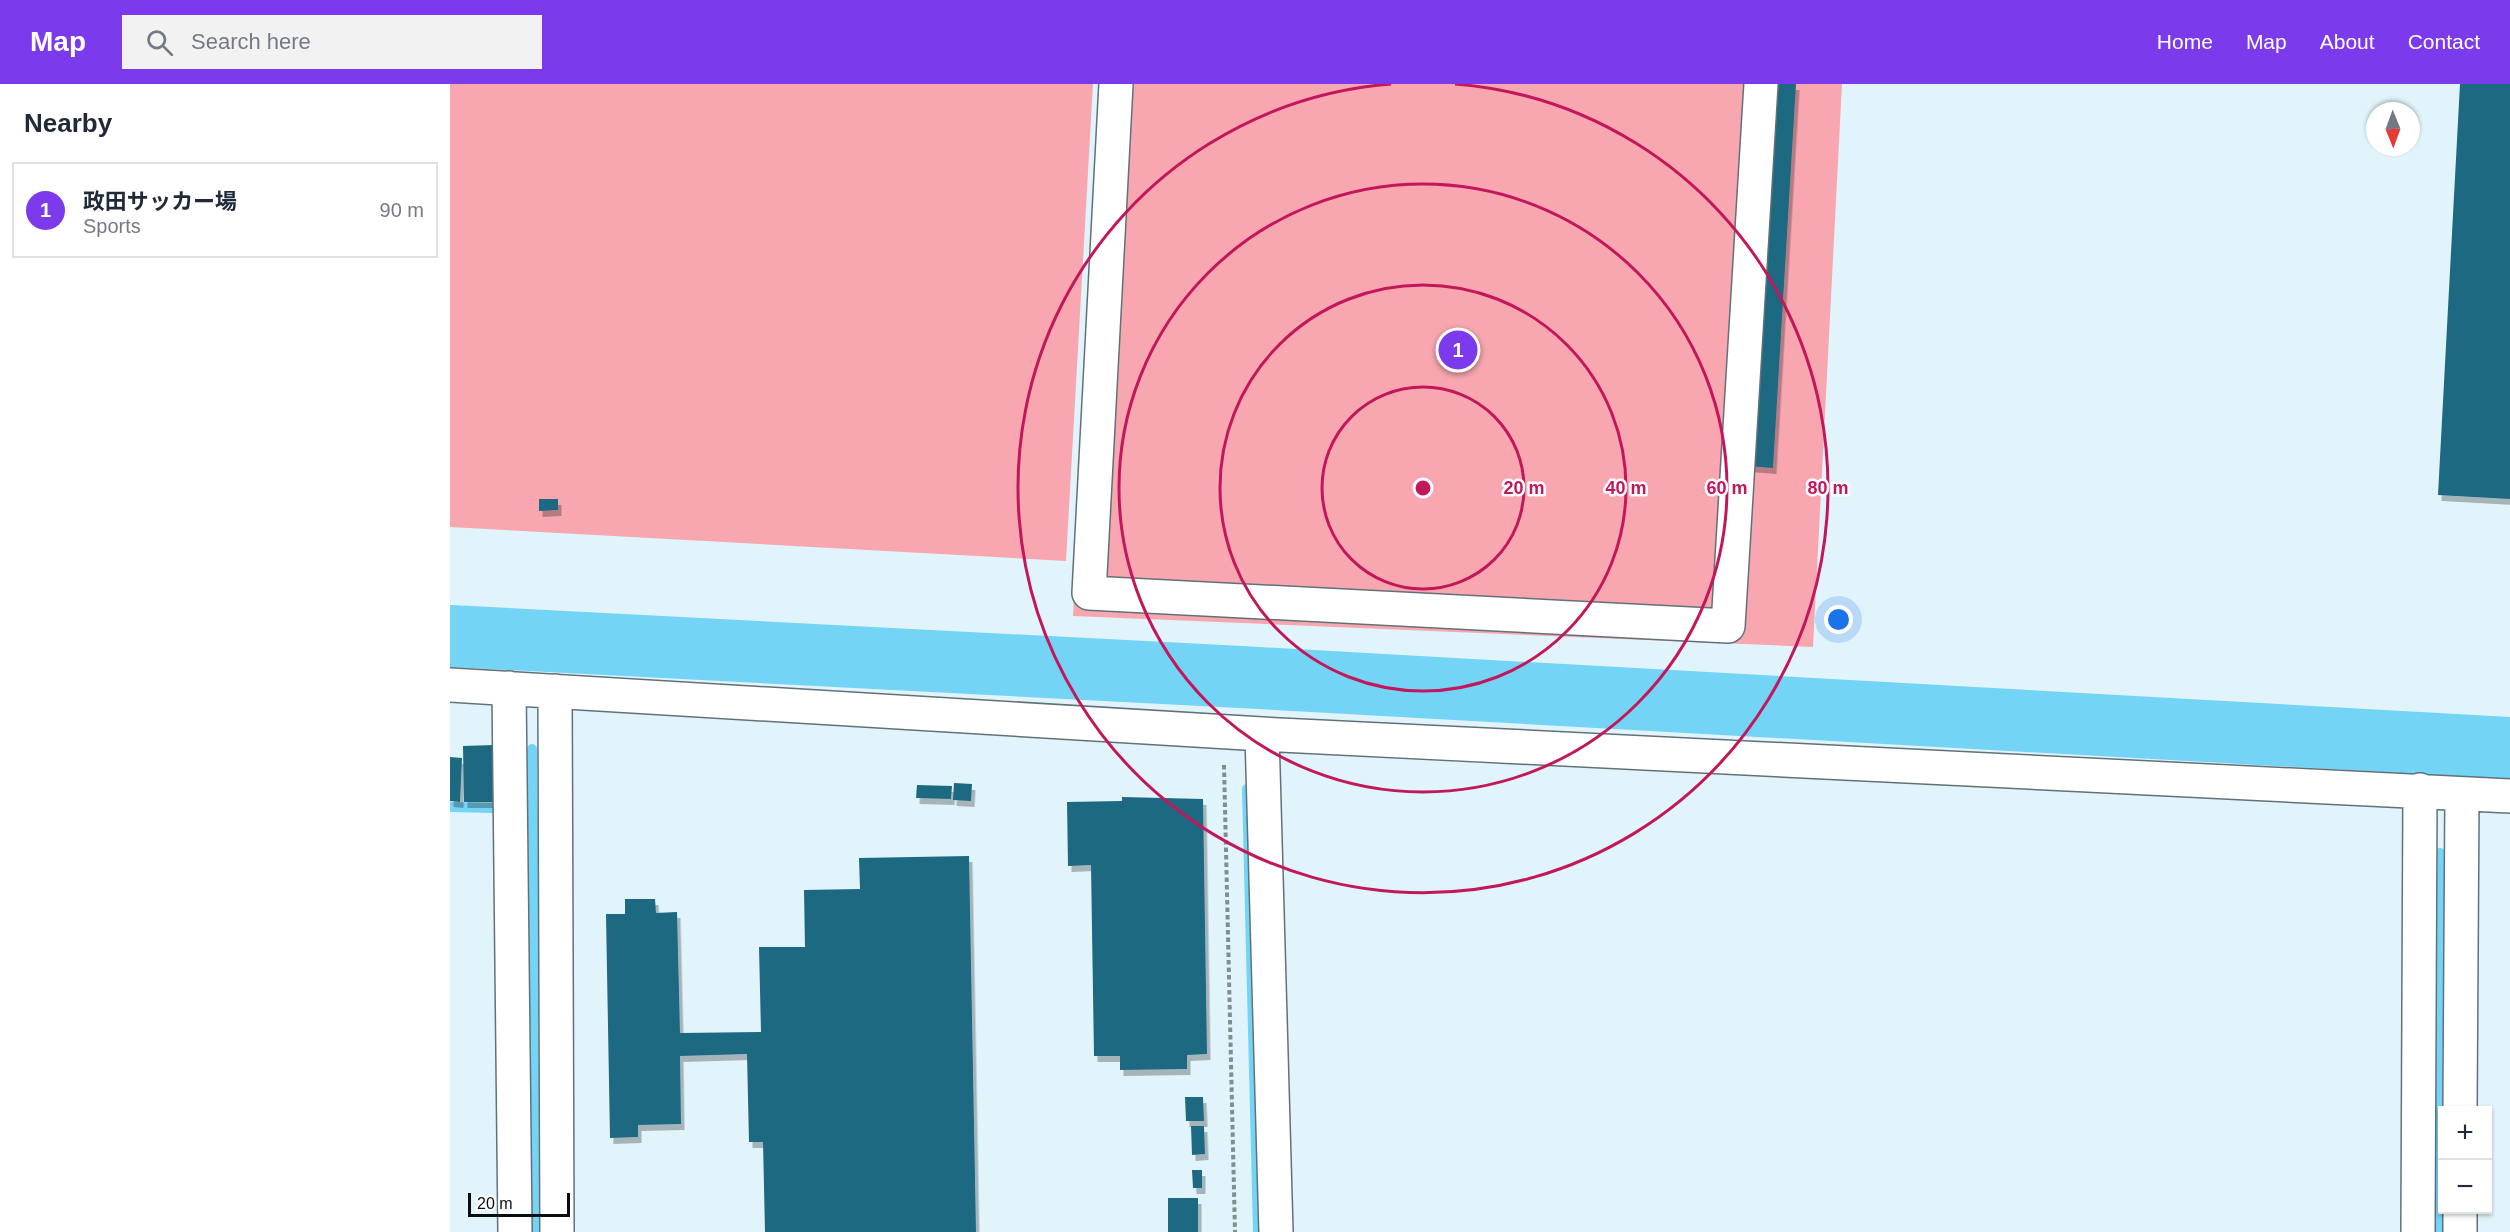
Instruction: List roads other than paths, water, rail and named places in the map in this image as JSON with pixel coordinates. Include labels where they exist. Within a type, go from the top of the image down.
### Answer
[{"type":"street","points":[[1116,84],[1089,593],[1728,626],[1761,84]]},
{"type":"street","points":[[450,685],[1224,732],[2510,796]]},
{"type":"street","points":[[509,688],[515,1232]]},
{"type":"street","points":[[555,692],[557,1232]]},
{"type":"street","points":[[1262,734],[1276,1232]]},
{"type":"street","points":[[2418,1232],[2420,790]]},
{"type":"street","points":[[2460,1106],[2462,794]]},
{"type":"street","points":[[2460,1214],[2460,1232]]},
{"type":"waterway","points":[[450,636],[1241,677],[2510,748]]},
{"type":"waterway","points":[[532,640],[532,657]]},
{"type":"waterway","points":[[1241,677],[1242,696]]},
{"type":"waterway","points":[[2440,744],[2440,762]]},
{"type":"waterway","points":[[532,749],[537,1232]]},
{"type":"waterway","points":[[1247,789],[1258,1232]]},
{"type":"waterway","points":[[450,807],[493,808]]},
{"type":"waterway","points":[[2438,1232],[2440,853]]},
{"type":"place","name":"政田サッカー場","points":[[1458,350]]}]
